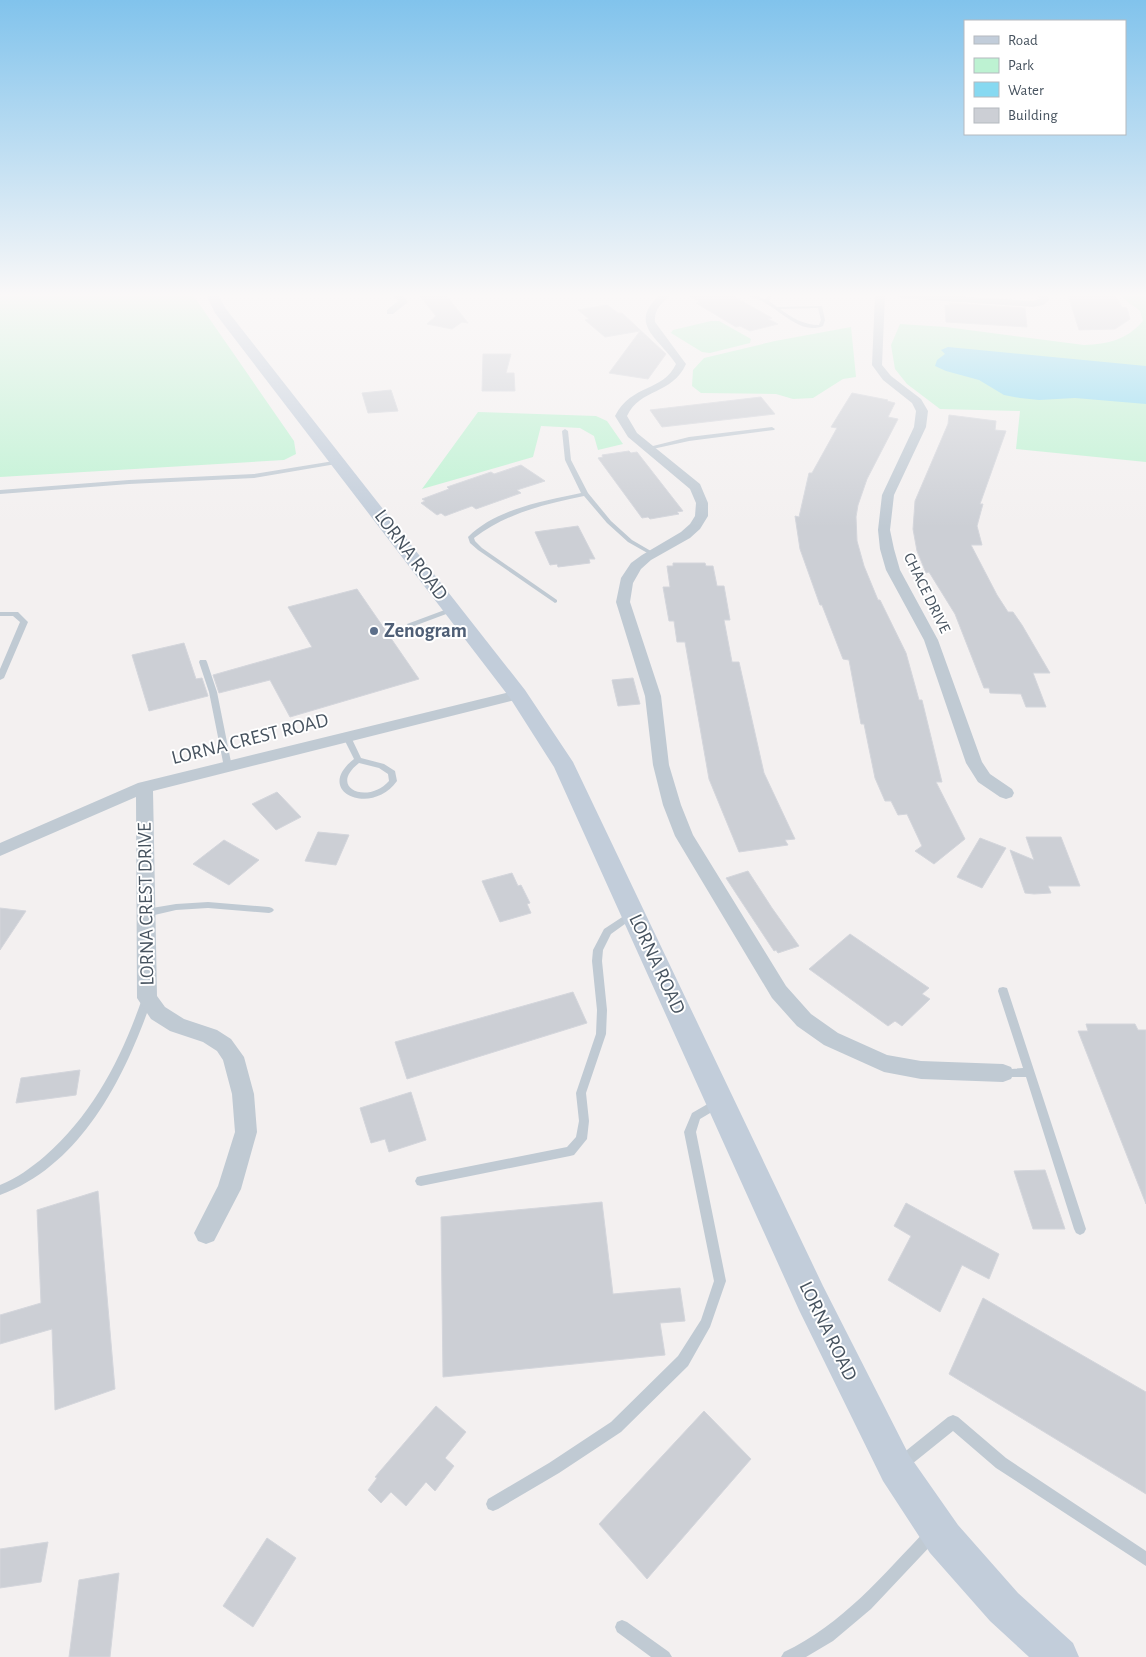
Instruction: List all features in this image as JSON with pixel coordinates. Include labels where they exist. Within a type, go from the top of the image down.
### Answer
[{"type":"street","name":"LORNA ROAD","points":[[269,372],[518,695],[565,767],[811,1298],[896,1468],[944,1538],[1004,1607],[1059,1657]]},
{"type":"street","points":[[677,372],[671,379],[626,404],[620,416],[632,435],[696,487],[703,505],[702,514],[690,532],[636,566],[629,576],[624,589],[623,602],[653,696],[661,764],[672,805],[684,836],[702,869],[779,992],[804,1020],[831,1039],[884,1062],[921,1070],[1003,1073]]},
{"type":"street","name":"CHACE DRIVE","points":[[883,372],[887,378],[917,401],[922,411],[920,427],[888,496],[884,530],[893,570],[931,640],[974,763],[984,778],[1006,793]]},
{"type":"street","name":"LORNA CREST ROAD","points":[[0,850],[144,787],[518,695]]},
{"type":"street","name":"LORNA CREST DRIVE","points":[[144,787],[147,998],[158,1012],[177,1025],[210,1036],[224,1045],[233,1057],[243,1094],[246,1132],[229,1189],[206,1233]]},
{"type":"lane","points":[[648,448],[689,439],[772,429]]},
{"type":"lane","points":[[565,431],[568,460],[585,494],[609,522],[630,541],[653,554]]},
{"type":"lane","points":[[0,492],[129,482],[254,476],[340,462]]},
{"type":"lane","points":[[555,601],[480,549],[472,542],[471,537],[477,531],[531,507],[585,494]]},
{"type":"lane","points":[[411,624],[453,610]]},
{"type":"lane","points":[[0,614],[15,614],[24,622],[0,678]]},
{"type":"lane","points":[[203,662],[213,692],[228,767]]},
{"type":"lane","points":[[347,737],[358,760]]},
{"type":"lane","points":[[358,760],[390,768],[394,779],[388,788],[368,797],[360,797],[348,790],[343,784],[343,775],[358,760]]},
{"type":"lane","points":[[146,914],[176,907],[208,905],[269,910]]},
{"type":"lane","points":[[421,1181],[570,1151],[581,1140],[584,1121],[581,1093],[601,1034],[602,1010],[597,961],[598,950],[607,932],[633,913]]},
{"type":"lane","points":[[1004,991],[1080,1229]]},
{"type":"lane","points":[[0,1190],[26,1177],[48,1160],[83,1126],[122,1066],[135,1035],[147,998]]},
{"type":"lane","points":[[1003,1073],[1030,1072]]},
{"type":"lane","points":[[493,1504],[554,1468],[616,1427],[683,1361],[706,1323],[720,1281],[690,1132],[696,1116],[721,1102]]},
{"type":"lane","points":[[896,1468],[954,1422],[1001,1463],[1146,1558]]},
{"type":"lane","points":[[788,1657],[805,1651],[855,1614],[937,1529]]},
{"type":"lane","points":[[622,1627],[664,1657]]},
{"type":"green space","points":[[0,372],[246,372],[294,441],[296,454],[284,460],[0,477]]},
{"type":"green space","points":[[693,372],[856,372],[856,377],[843,379],[813,398],[793,399],[776,394],[701,393],[692,386]]},
{"type":"green space","points":[[898,372],[1146,372],[1146,462],[1016,449],[1020,411],[940,409],[907,384]]},
{"type":"green space","points":[[478,412],[596,416],[607,421],[623,444],[598,450],[594,436],[580,428],[541,426],[533,457],[422,489]]},
{"type":"water","points":[[951,372],[1146,372],[1146,404],[1075,398],[1039,400],[1020,398],[1004,395],[979,380]]},
{"type":"building","points":[[483,372],[514,373],[515,391],[482,391]]},
{"type":"building","points":[[609,372],[653,372],[648,379]]},
{"type":"building","points":[[391,390],[398,411],[368,413],[362,393]]},
{"type":"building","points":[[852,393],[895,403],[888,417],[898,419],[867,479],[858,505],[856,517],[857,541],[864,566],[878,600],[880,600],[906,653],[919,700],[922,700],[942,782],[936,782],[965,839],[934,864],[915,851],[922,846],[907,814],[898,815],[891,801],[885,801],[875,778],[864,724],[861,724],[849,660],[843,659],[822,605],[820,605],[800,549],[795,516],[799,517],[809,473],[812,473],[837,428],[831,427]]},
{"type":"building","points":[[761,397],[775,414],[662,427],[650,410]]},
{"type":"building","points":[[949,415],[996,421],[995,430],[1006,431],[980,504],[983,504],[977,526],[982,545],[971,545],[997,595],[1008,612],[1013,612],[1022,625],[1050,673],[1033,673],[1046,707],[1026,707],[1021,694],[990,693],[989,688],[984,688],[955,614],[929,572],[926,573],[917,551],[913,529],[915,501],[948,424]]},
{"type":"building","points":[[629,451],[631,453],[637,452],[683,511],[677,512],[679,514],[650,519],[648,517],[642,518],[598,458],[603,457],[602,455]]},
{"type":"building","points":[[521,465],[545,481],[517,490],[521,493],[476,509],[472,506],[445,516],[441,513],[437,515],[421,503],[425,501],[422,499],[449,489],[447,487],[491,472],[494,474]]},
{"type":"building","points":[[578,526],[595,559],[589,559],[590,563],[558,567],[557,564],[550,565],[535,532]]},
{"type":"building","points":[[673,563],[705,563],[706,566],[713,566],[717,586],[724,586],[730,620],[724,620],[732,662],[739,662],[764,773],[795,839],[785,840],[788,845],[739,852],[709,779],[685,642],[677,642],[674,621],[669,621],[663,587],[670,587],[667,566],[673,566]]},
{"type":"building","points":[[357,589],[419,679],[290,717],[270,680],[219,693],[213,675],[312,647],[288,607]]},
{"type":"building","points":[[184,643],[196,679],[202,678],[208,696],[149,711],[132,655]]},
{"type":"building","points":[[633,678],[640,704],[618,706],[612,680]]},
{"type":"building","points":[[277,792],[301,817],[276,830],[252,804]]},
{"type":"building","points":[[318,832],[349,835],[336,865],[305,861]]},
{"type":"building","points":[[1026,837],[1061,837],[1080,886],[1048,886],[1051,893],[1025,893],[1010,850],[1034,860]]},
{"type":"building","points":[[980,838],[1006,848],[982,888],[957,877]]},
{"type":"building","points":[[224,840],[259,860],[229,885],[193,864]]},
{"type":"building","points":[[748,871],[799,946],[778,953],[776,950],[774,951],[726,878]]},
{"type":"building","points":[[512,873],[518,886],[521,885],[530,903],[527,904],[531,913],[500,922],[482,881]]},
{"type":"building","points":[[0,908],[26,911],[0,950]]},
{"type":"building","points":[[850,934],[929,988],[922,994],[930,999],[902,1026],[895,1021],[888,1026],[809,969]]},
{"type":"building","points":[[573,992],[587,1023],[407,1079],[395,1042]]},
{"type":"building","points":[[1086,1024],[1135,1024],[1138,1030],[1146,1030],[1146,1204],[1078,1031],[1088,1031]]},
{"type":"building","points":[[80,1070],[76,1095],[16,1103],[21,1078]]},
{"type":"building","points":[[411,1092],[426,1140],[389,1152],[385,1139],[371,1143],[360,1108]]},
{"type":"building","points":[[1045,1170],[1065,1229],[1033,1229],[1014,1171]]},
{"type":"building","points":[[98,1191],[115,1389],[55,1410],[52,1329],[0,1344],[0,1315],[41,1303],[37,1210]]},
{"type":"building","points":[[602,1202],[613,1294],[680,1288],[685,1321],[660,1323],[665,1355],[443,1377],[441,1217]]},
{"type":"building","points":[[906,1203],[999,1254],[989,1279],[962,1265],[940,1312],[888,1280],[911,1236],[894,1226]]},
{"type":"building","points":[[983,1298],[1146,1392],[1146,1494],[949,1374]]},
{"type":"building","points":[[436,1406],[466,1432],[445,1458],[454,1466],[435,1491],[426,1482],[406,1506],[391,1492],[381,1503],[368,1490],[377,1478],[375,1477]]},
{"type":"building","points":[[704,1411],[751,1459],[647,1579],[599,1524]]},
{"type":"building","points":[[267,1538],[296,1558],[253,1627],[223,1606]]},
{"type":"building","points":[[48,1542],[41,1582],[0,1588],[0,1549]]},
{"type":"building","points":[[119,1573],[110,1657],[69,1657],[79,1580]]},
{"type":"place","name":"Zenogram","points":[[374,631]]}]
